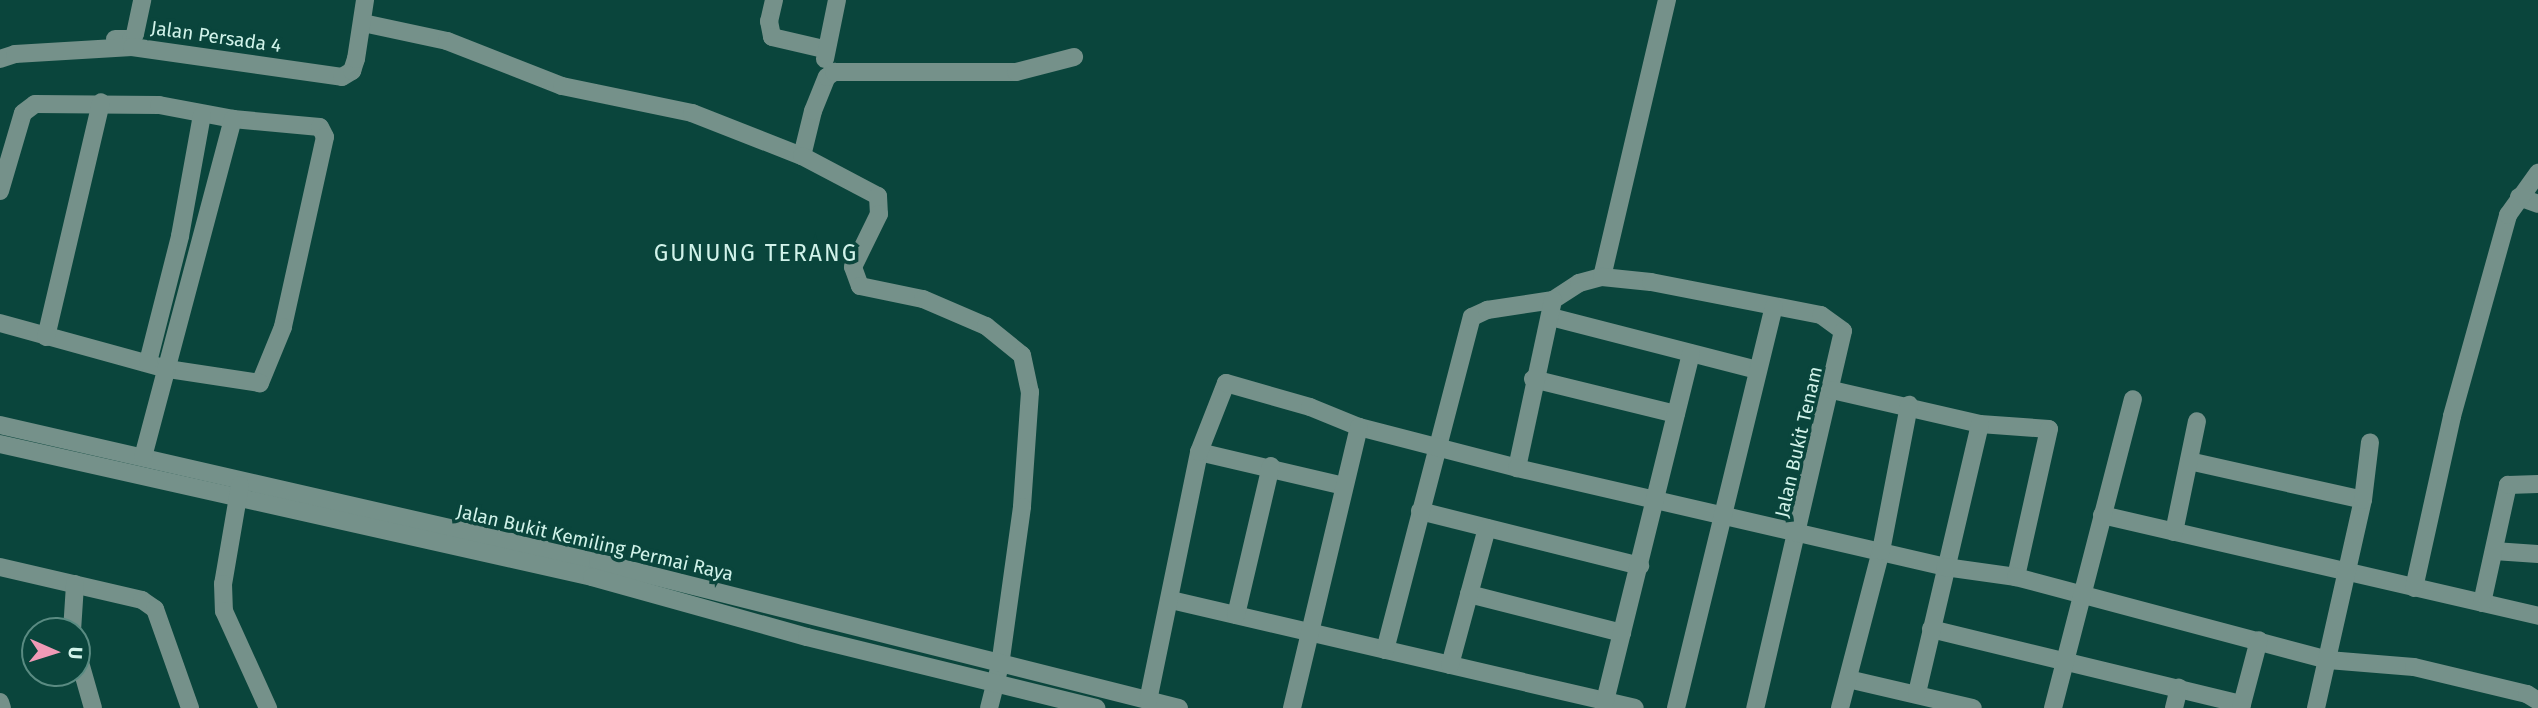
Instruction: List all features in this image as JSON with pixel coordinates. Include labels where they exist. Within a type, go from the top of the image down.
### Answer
[{"type":"street","points":[[0,45],[131,39],[142,0]]},
{"type":"street","name":"Jalan Persada 4","points":[[0,59],[15,54],[131,47],[258,61],[342,77],[352,71],[363,23],[365,0]]},
{"type":"street","points":[[774,0],[769,21],[772,37],[824,49]]},
{"type":"street","points":[[802,156],[827,77],[824,49],[837,0]]},
{"type":"street","points":[[1517,468],[1533,379],[1552,309],[1562,291],[1602,277],[1667,0]]},
{"type":"street","points":[[363,23],[447,41],[562,86],[692,113],[802,156],[878,196],[878,214],[853,267],[860,286],[923,299],[986,326],[1021,355],[1030,392],[1022,507],[1000,665],[989,708]]},
{"type":"street","points":[[827,77],[841,71],[1016,72],[1074,57]]},
{"type":"street","points":[[0,191],[27,107],[44,102],[159,105],[202,115],[320,127],[325,137],[283,327],[260,383],[167,369],[0,323]]},
{"type":"street","points":[[46,337],[101,102]]},
{"type":"street","points":[[148,362],[180,236],[202,115]]},
{"type":"street","points":[[142,457],[203,241],[233,119]]},
{"type":"street","points":[[2414,588],[2452,416],[2508,215],[2538,173]]},
{"type":"street","points":[[2519,197],[2538,204]]},
{"type":"street","points":[[180,236],[203,241]]},
{"type":"street","name":"Jalan Bukit Tenam","points":[[1602,277],[1702,292],[1821,315],[1840,325],[1844,341],[1800,534],[1755,708]]},
{"type":"street","points":[[1676,708],[1774,307]]},
{"type":"street","points":[[1385,650],[1472,317],[1494,308],[1552,309],[1691,353],[1757,370]]},
{"type":"street","points":[[1605,701],[1691,353]]},
{"type":"street","points":[[1533,379],[1676,414]]},
{"type":"street","points":[[1148,701],[1171,600],[1199,452],[1226,383],[1310,407],[1359,427],[1438,449],[1945,567],[2016,577],[2328,660],[2414,667],[2528,694],[2538,701]]},
{"type":"street","points":[[1832,390],[1909,405],[1980,424],[2049,429],[2016,577]]},
{"type":"street","points":[[2053,708],[2133,399]]},
{"type":"street","points":[[1840,708],[1881,551],[1909,405]]},
{"type":"street","points":[[2174,532],[2197,421]]},
{"type":"street","points":[[1917,693],[1980,424]]},
{"type":"street","name":"Jalan Bukit Kemiling Permai Raya","points":[[0,425],[241,478],[597,562],[1179,708]]},
{"type":"street","points":[[1292,708],[1359,427]]},
{"type":"street","points":[[2316,708],[2363,500],[2370,442]]},
{"type":"street","name":"Jalan Bukit Kemiling Permai Raya","points":[[0,444],[592,577],[995,685],[1096,708]]},
{"type":"street","points":[[1199,452],[1271,466],[1345,486]]},
{"type":"street","points":[[2189,461],[2363,500]]},
{"type":"street","points":[[1236,615],[1271,466]]},
{"type":"street","points":[[241,478],[223,584],[224,611],[268,708]]},
{"type":"street","points":[[2482,603],[2508,485],[2538,484]]},
{"type":"street","points":[[1420,511],[1640,566]]},
{"type":"street","points":[[2102,515],[2538,616]]},
{"type":"street","points":[[1450,665],[1487,528]]},
{"type":"street","points":[[2494,551],[2538,554]]},
{"type":"street","points":[[0,567],[142,600],[155,609],[190,708]]},
{"type":"street","points":[[73,617],[75,584]]},
{"type":"street","points":[[1469,594],[1622,633]]},
{"type":"street","points":[[1171,600],[1635,708]]},
{"type":"street","points":[[1931,629],[2065,659],[2242,706],[2259,640]]},
{"type":"street","points":[[1847,679],[1973,708]]},
{"type":"street","points":[[87,687],[93,708]]},
{"type":"street","points":[[2174,708],[2179,688]]},
{"type":"street","points":[[0,702],[2,708]]},
{"type":"district","name":"GUNUNG TERANG","points":[[756,253]]}]
